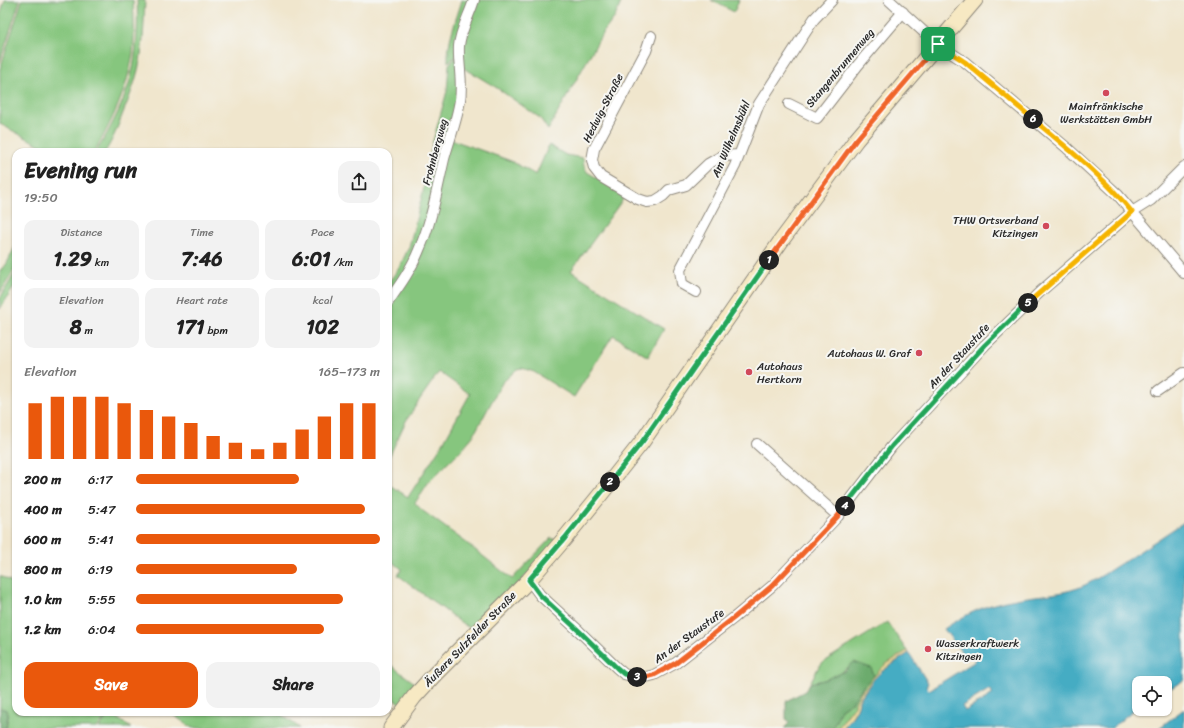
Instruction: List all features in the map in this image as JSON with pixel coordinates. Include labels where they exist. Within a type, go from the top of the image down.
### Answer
[{"type":"main road","name":"Äußere Sulzfelder Straße","points":[[391,728],[414,697],[434,674],[529,580],[565,538],[642,442],[781,241],[856,140],[975,0]]},
{"type":"street","name":"Frohnbergweg","points":[[392,296],[416,257],[430,219],[448,144],[459,106],[461,91],[459,45],[462,32],[474,0]]},
{"type":"street","name":"Am Wilhelmsbühl","points":[[696,292],[682,284],[680,270],[735,166],[762,98],[814,20],[832,0]]},
{"type":"street","points":[[889,0],[938,44],[965,62],[1067,148],[1118,195],[1184,273]]},
{"type":"street","name":"Stangenbrunnenweg","points":[[789,104],[817,118],[858,65],[903,12]]},
{"type":"street","name":"Hedwig-Straße","points":[[651,36],[646,51],[594,149],[592,160],[594,168],[601,177],[638,199],[647,202],[655,201],[669,190],[686,185],[708,164],[722,156],[739,155]]},
{"type":"street","name":"An der Staustufe","points":[[529,580],[540,595],[624,674],[639,678],[646,677],[654,675],[676,663],[772,586],[838,516],[892,446],[985,345],[1040,292],[1132,212],[1151,200],[1184,167]]},
{"type":"street","points":[[1158,391],[1184,372]]},
{"type":"street","points":[[757,444],[838,516]]},
{"type":"green space","points":[[5,0],[20,0],[0,62],[0,16]]},
{"type":"green space","points":[[22,0],[133,0],[134,46],[131,65],[123,92],[113,117],[96,148],[45,148],[0,124],[0,69]]},
{"type":"green space","points":[[137,0],[145,0],[142,48],[136,77],[129,99],[110,143],[107,148],[98,148],[108,132],[127,90],[133,68],[137,26]]},
{"type":"green space","points":[[462,0],[473,0],[458,55],[448,62],[450,39]]},
{"type":"green space","points":[[475,0],[622,0],[615,17],[602,34],[548,130],[540,118],[497,88],[460,67],[460,40]]},
{"type":"green space","points":[[711,0],[739,0],[734,12]]},
{"type":"green space","points":[[458,56],[460,91],[450,139],[511,161],[536,175],[549,145],[566,155],[583,158],[584,166],[587,172],[626,195],[571,271],[664,329],[648,357],[613,335],[574,397],[534,372],[522,368],[517,369],[502,383],[473,436],[428,483],[415,503],[423,511],[512,579],[551,538],[559,541],[474,631],[398,575],[402,569],[392,562],[392,487],[408,497],[443,443],[470,394],[439,372],[406,421],[392,451],[392,278],[399,268],[409,247],[423,192],[432,145],[447,91],[449,64]]},
{"type":"green space","points":[[12,253],[12,274],[0,293],[0,271],[6,265]]},
{"type":"green space","points":[[12,278],[12,290],[0,309],[0,298]]},
{"type":"green space","points":[[0,576],[12,582],[12,716],[107,716],[97,728],[6,728],[8,714],[7,710],[0,708]]},
{"type":"green space","points":[[887,622],[907,651],[885,665],[880,670],[861,692],[853,708],[838,728],[832,728],[841,709],[853,701],[864,685],[874,675],[854,662],[834,676],[810,683],[823,662]]},
{"type":"green space","points":[[854,662],[871,668],[874,675],[864,685],[853,701],[841,709],[832,728],[784,728],[790,722],[786,719],[786,701],[805,691],[810,683],[824,680],[845,671]]},
{"type":"green space","points":[[392,666],[420,687],[405,707],[392,698]]},
{"type":"green space","points":[[0,708],[7,710],[8,714],[6,728],[0,728]]},
{"type":"green space","points":[[108,716],[114,716],[131,728],[99,728]]},
{"type":"green space","points":[[175,716],[284,716],[300,728],[192,728]]},
{"type":"sand","points":[[907,651],[909,653],[889,666],[871,682],[862,695],[858,707],[850,719],[843,728],[838,728],[853,708],[861,692],[880,670],[885,665]]},
{"type":"water","points":[[1184,522],[1184,680],[1172,688],[1172,676],[1132,676],[1132,711],[1112,728],[843,728],[854,715],[858,707],[859,700],[874,679],[881,672],[909,653],[928,683],[926,687],[929,690],[974,662],[975,658],[972,655],[965,657],[944,629],[961,618],[978,610],[1006,601],[1063,592],[1078,588],[1105,574]],"holes":[[[990,689],[993,694],[965,711],[962,706]]]},
{"type":"water","points":[[1184,709],[1184,728],[1159,728]]},
{"type":"place","name":"Mainfränkische Werkstätten GmbH","points":[[1106,93]]},
{"type":"place","name":"THW Ortsverband Kitzingen","points":[[1046,226]]},
{"type":"place","name":"Autohaus W. Graf","points":[[919,353]]},
{"type":"place","name":"Autohaus Hertkorn","points":[[749,372]]},
{"type":"place","name":"Wasserkraftwerk Kitzingen","points":[[928,649]]},
{"type":"route","points":[[938,44],[965,62],[1067,148],[1118,195],[1132,212],[1040,292],[985,345],[882,457],[838,516],[772,586],[676,663],[654,675],[646,677],[639,678],[624,674],[540,595],[529,580],[565,538],[642,442],[781,241],[856,140],[938,44]]}]
